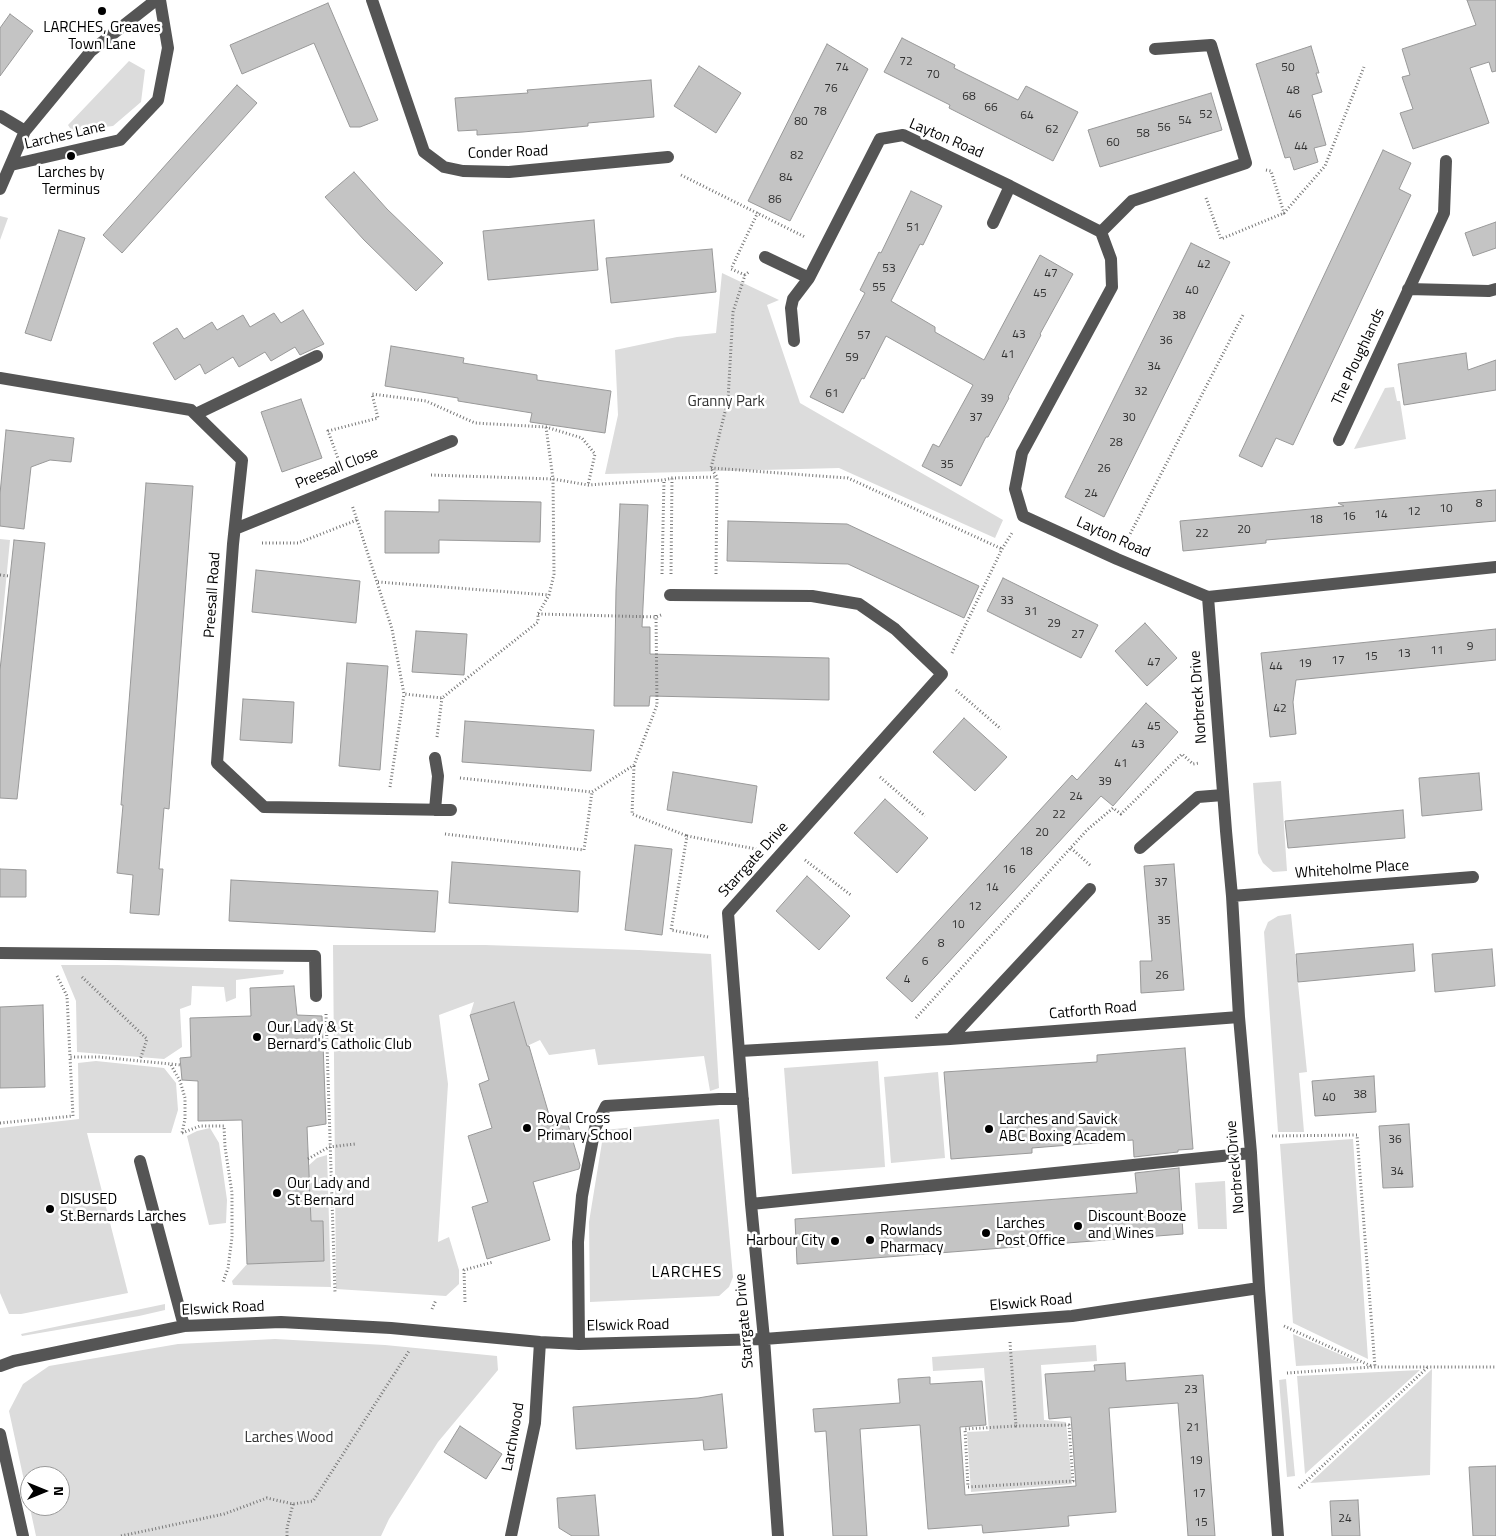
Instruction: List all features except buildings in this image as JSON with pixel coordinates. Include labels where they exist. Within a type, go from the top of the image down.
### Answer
[{"type":"street","name":"Larches Lane","points":[[0,189],[26,131],[91,51],[156,0]]},
{"type":"street","name":"Larches Lane","points":[[12,165],[120,140],[158,100],[168,48],[160,0]]},
{"type":"street","name":"Conder Road","points":[[372,0],[424,152],[444,167],[463,172],[509,172],[668,157]]},
{"type":"street","points":[[1023,516],[1015,489],[1022,453],[1112,287],[1110,259],[1101,232],[1132,201],[1246,163],[1211,46],[1155,49]]},
{"type":"street","points":[[0,116],[26,131]]},
{"type":"street","name":"Layton Road","points":[[794,341],[790,308],[793,299],[809,278],[880,139],[902,135],[1101,232]]},
{"type":"street","name":"The Ploughlands","points":[[1339,440],[1444,213],[1446,161]]},
{"type":"street","points":[[993,222],[1010,186]]},
{"type":"street","points":[[765,257],[809,278]]},
{"type":"street","points":[[1408,289],[1489,291],[1496,289]]},
{"type":"street","points":[[196,414],[318,356]]},
{"type":"street","name":"Preesall Road","points":[[0,378],[191,410],[242,460],[217,763],[264,807],[451,810]]},
{"type":"street","name":"Preesall Close","points":[[235,529],[452,441]]},
{"type":"street","name":"Layton Road","points":[[1023,516],[1117,559],[1208,597],[1496,567]]},
{"type":"street","points":[[670,595],[812,596],[859,604],[895,629],[941,675]]},
{"type":"street","name":"Norbreck Drive","points":[[1208,597],[1232,896],[1239,1017],[1251,1146],[1259,1288],[1278,1536]]},
{"type":"street","name":"Starrgate Drive","points":[[778,1536],[764,1339],[751,1204],[728,913],[941,675]]},
{"type":"street","points":[[435,758],[438,776],[435,810]]},
{"type":"street","points":[[1140,848],[1198,797],[1223,795]]},
{"type":"street","name":"Whiteholme Place","points":[[1232,896],[1473,877]]},
{"type":"street","points":[[950,1039],[1090,889]]},
{"type":"street","points":[[0,953],[315,956],[316,996]]},
{"type":"street","name":"Catforth Road","points":[[740,1051],[950,1039],[1239,1017]]},
{"type":"street","points":[[579,1344],[578,1242],[582,1196],[595,1128],[606,1106],[743,1099]]},
{"type":"street","points":[[751,1204],[1251,1146]]},
{"type":"street","points":[[140,1161],[184,1326]]},
{"type":"street","name":"Elswick Road","points":[[0,1366],[14,1361],[184,1326],[281,1322],[391,1328],[579,1344],[764,1339],[1081,1315],[1259,1288]]},
{"type":"street","name":"Larchwood","points":[[511,1536],[535,1424],[540,1342]]},
{"type":"street","points":[[0,1434],[23,1536]]},
{"type":"path","points":[[1192,182],[1206,197],[1221,239],[1284,213],[1325,166],[1364,67]]},
{"type":"path","points":[[668,157],[673,157],[674,171],[824,246]]},
{"type":"path","points":[[1246,163],[1271,171],[1284,213]]},
{"type":"path","points":[[716,595],[717,477],[711,468],[728,400],[734,312],[745,275],[765,257]]},
{"type":"path","points":[[1117,559],[1244,314]]},
{"type":"path","points":[[404,694],[442,698],[538,622],[538,614],[549,595],[554,574],[553,479],[546,427]]},
{"type":"path","points":[[711,468],[848,478],[1002,550]]},
{"type":"path","points":[[423,475],[553,479],[588,485],[672,478],[717,477]]},
{"type":"path","points":[[670,595],[672,478]]},
{"type":"path","points":[[661,583],[663,566],[664,480]]},
{"type":"path","points":[[351,501],[392,629],[404,694],[386,810]]},
{"type":"path","points":[[1001,729],[941,675],[1002,550],[1023,516]]},
{"type":"path","points":[[234,544],[298,543],[357,520]]},
{"type":"path","points":[[0,575],[9,576]]},
{"type":"path","points":[[378,582],[549,595]]},
{"type":"path","points":[[657,608],[657,705],[634,765],[632,814],[687,836],[784,850],[852,896]]},
{"type":"path","points":[[538,614],[656,617],[664,614]]},
{"type":"path","points":[[435,758],[442,698]]},
{"type":"path","name":"Norbreck Drive","points":[[894,1042],[1087,830],[1113,808],[1121,814],[1182,754],[1193,764],[1200,763]]},
{"type":"path","points":[[863,763],[925,816]]},
{"type":"path","points":[[438,776],[592,792],[634,765]]},
{"type":"path","points":[[435,810],[433,833],[584,850],[592,792]]},
{"type":"path","points":[[687,836],[671,930],[730,942]]},
{"type":"path","points":[[0,1123],[73,1116],[67,996],[51,952]]},
{"type":"path","points":[[51,952],[147,1039],[140,1060]]},
{"type":"path","points":[[316,996],[326,1014],[335,1292]]},
{"type":"path","points":[[70,1058],[99,1057],[180,1065]]},
{"type":"path","points":[[171,1064],[180,1081],[185,1098],[185,1119],[182,1133],[200,1126],[224,1126],[225,1148],[232,1193],[232,1237],[228,1268],[223,1282]]},
{"type":"path","points":[[1251,1146],[1274,1136],[1357,1135],[1374,1367]]},
{"type":"path","points":[[308,1159],[329,1148],[355,1144]]},
{"type":"path","points":[[465,1302],[464,1270],[493,1262]]},
{"type":"path","points":[[121,1536],[224,1514],[267,1498],[293,1504],[313,1501],[421,1332],[436,1300]]},
{"type":"path","points":[[1262,1316],[1374,1367]]},
{"type":"path","points":[[1009,1321],[1016,1426]]},
{"type":"path","points":[[1299,1488],[1429,1366]]},
{"type":"path","points":[[1266,1374],[1374,1367],[1496,1367]]},
{"type":"path","points":[[1068,1425],[1073,1481],[968,1487],[965,1429],[1016,1426],[1068,1425]]},
{"type":"path","points":[[287,1536],[293,1504]]},
{"type":"green space","points":[[129,61],[145,70],[141,102],[113,126],[72,131],[68,125]]},
{"type":"green space","points":[[0,216],[8,218],[0,240]]},
{"type":"green space","name":"Granny Park","points":[[722,273],[779,300],[767,305],[800,403],[1003,520],[995,538],[839,468],[605,474],[618,415],[615,350],[677,337],[716,333]]},
{"type":"green space","points":[[1394,387],[1397,401],[1400,401],[1406,439],[1354,449],[1385,388]]},
{"type":"green space","points":[[0,539],[10,540],[0,644]]},
{"type":"green space","points":[[1281,781],[1287,871],[1273,872],[1263,863],[1258,853],[1253,783]]},
{"type":"green space","points":[[1291,914],[1307,1072],[1299,1073],[1304,1132],[1278,1132],[1264,932],[1268,922],[1278,916]]},
{"type":"green space","points":[[333,945],[485,945],[711,954],[719,1088],[710,1091],[704,1056],[598,1065],[595,1049],[549,1055],[540,1040],[527,1046],[514,1002],[470,1015],[474,1002],[439,1015],[448,1084],[438,1242],[449,1237],[459,1270],[459,1284],[446,1296],[336,1289]]},
{"type":"green space","points":[[61,965],[284,970],[283,974],[236,980],[236,998],[226,1002],[224,987],[192,986],[191,1005],[180,1009],[182,1047],[164,1059],[77,1052],[76,1001]]},
{"type":"green space","name":"DISUSED St.Bernards Larches","points":[[96,1061],[164,1068],[176,1083],[178,1110],[171,1133],[87,1133],[128,1293],[21,1314],[9,1314],[0,1293],[0,1128],[79,1119],[78,1063]]},
{"type":"green space","points":[[878,1061],[885,1167],[792,1174],[784,1068]]},
{"type":"green space","points":[[938,1072],[945,1158],[891,1163],[884,1077]]},
{"type":"green space","points":[[719,1119],[733,1277],[729,1287],[719,1296],[590,1302],[589,1222],[604,1130]]},
{"type":"green space","points":[[210,1128],[219,1143],[227,1200],[226,1223],[209,1225],[187,1136]]},
{"type":"green space","points":[[1353,1139],[1368,1359],[1293,1323],[1280,1144]]},
{"type":"green space","points":[[327,1155],[331,1287],[233,1285],[232,1281],[247,1264],[324,1261],[323,1221],[311,1221],[308,1166],[317,1158]]},
{"type":"green space","points":[[1225,1181],[1227,1229],[1198,1229],[1195,1183]]},
{"type":"green space","points":[[165,1304],[165,1310],[139,1316],[22,1336],[21,1334]]},
{"type":"green space","points":[[1293,1334],[1360,1363],[1296,1366]]},
{"type":"green space","name":"Larches Wood","points":[[275,1339],[385,1345],[497,1356],[498,1370],[438,1442],[389,1519],[381,1536],[36,1536],[32,1516],[70,1516],[70,1466],[21,1466],[9,1411],[23,1384],[49,1366],[178,1344]]},
{"type":"green space","points":[[1096,1345],[1097,1361],[1041,1365],[1044,1420],[1066,1422],[1072,1484],[971,1492],[967,1432],[989,1431],[984,1368],[933,1371],[932,1357]]},
{"type":"green space","points":[[1432,1369],[1430,1475],[1310,1483]]},
{"type":"green space","points":[[1420,1370],[1305,1474],[1297,1376]]},
{"type":"green space","points":[[1286,1379],[1295,1476],[1287,1477],[1279,1380]]},
{"type":"place","name":"LARCHES, Greaves Town Lane","points":[[102,11]]},
{"type":"place","name":"Larches by Terminus","points":[[71,156]]},
{"type":"place","name":"Our Lady & St Bernard's Catholic Club","points":[[257,1037]]},
{"type":"place","name":"Royal Cross Primary School","points":[[527,1128]]},
{"type":"place","name":"Larches and Savick ABC Boxing Academ","points":[[989,1129]]},
{"type":"place","name":"Our Lady and St Bernard","points":[[277,1193]]},
{"type":"place","name":"DISUSED St.Bernards Larches","points":[[50,1209]]},
{"type":"place","name":"Discount Booze and Wines","points":[[1078,1226]]},
{"type":"place","name":"Larches Post Office","points":[[986,1233]]},
{"type":"place","name":"Rowlands Pharmacy","points":[[870,1240]]},
{"type":"place","name":"Harbour City","points":[[835,1241]]},
{"type":"district","name":"LARCHES","points":[[687,1273]]}]
